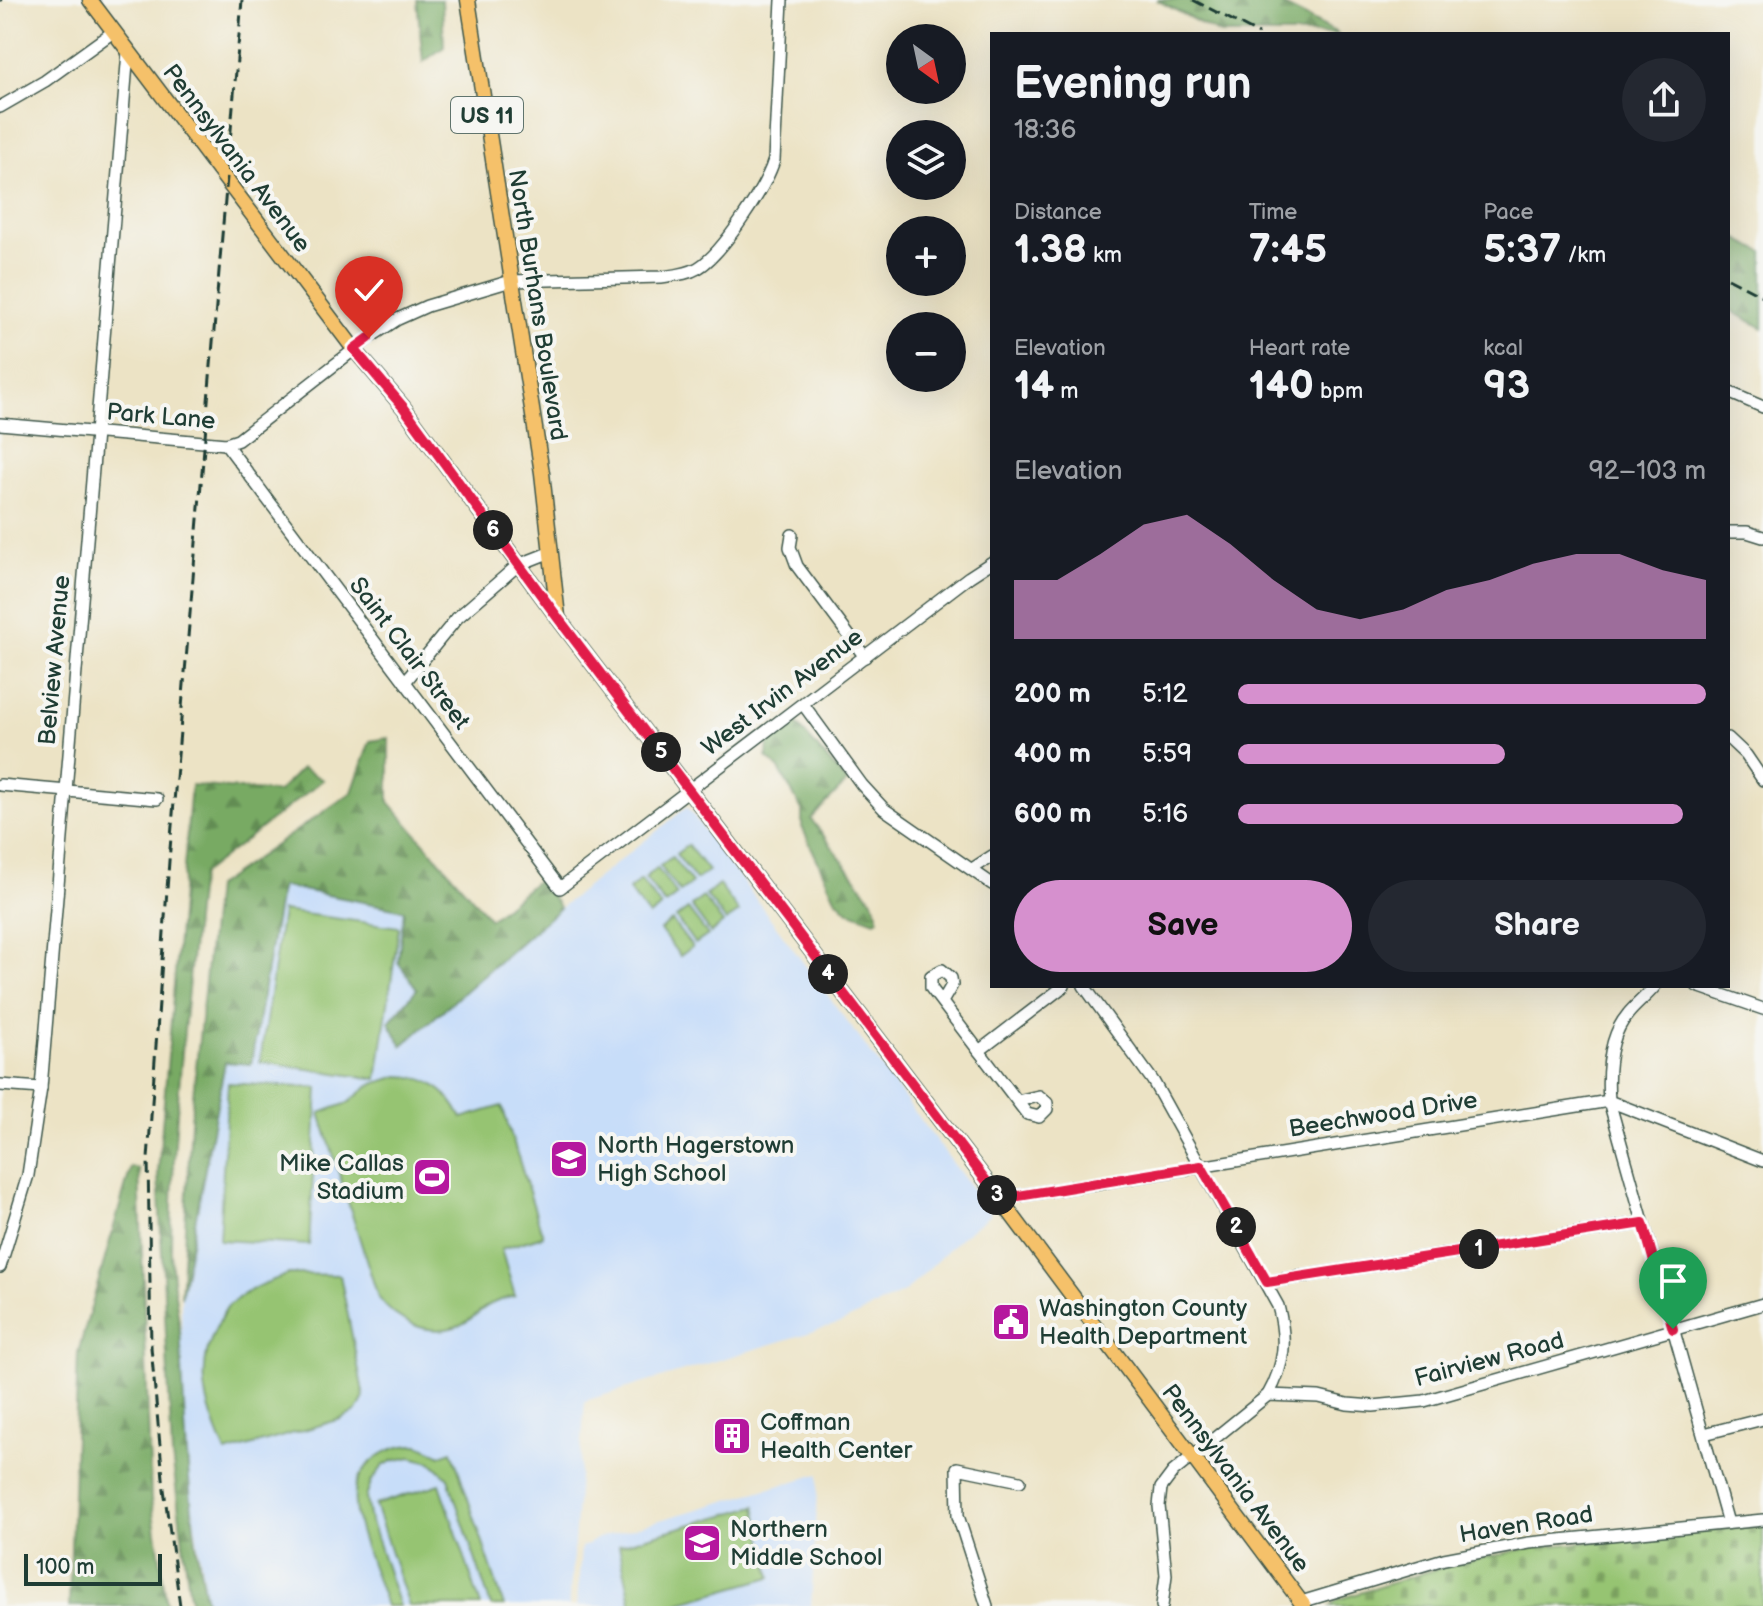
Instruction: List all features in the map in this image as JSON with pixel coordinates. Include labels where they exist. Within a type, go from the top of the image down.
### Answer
[{"type":"main road","name":"Pennsylvania Avenue","points":[[90,0],[354,349],[404,408],[518,565],[1194,1455],[1302,1604]]},
{"type":"main road","name":"North Burhans Boulevard","points":[[468,0],[542,473],[558,618]]},
{"type":"street","name":"Park Lane","points":[[0,424],[226,444],[238,440],[354,349],[398,319],[427,306],[511,281],[683,275],[698,268],[719,250],[764,184],[774,160],[782,0]]},
{"type":"street","points":[[0,107],[45,81],[113,32]]},
{"type":"street","name":"Belview Avenue","points":[[0,1267],[28,1175],[41,1088],[128,52]]},
{"type":"street","points":[[1730,393],[1763,407]]},
{"type":"street","name":"Saint Clair Street","points":[[226,444],[560,888]]},
{"type":"street","points":[[1730,532],[1747,532],[1763,537]]},
{"type":"street","points":[[792,535],[790,547],[797,566],[865,657]]},
{"type":"street","points":[[405,682],[457,618],[518,565],[551,552]]},
{"type":"street","name":"West Irvin Avenue","points":[[560,888],[990,563]]},
{"type":"street","points":[[803,704],[862,785],[884,809],[990,882]]},
{"type":"street","points":[[1730,740],[1746,755],[1763,780]]},
{"type":"street","points":[[0,785],[157,799]]},
{"type":"street","points":[[972,869],[990,857]]},
{"type":"street","points":[[979,1051],[1061,988]]},
{"type":"street","points":[[1086,988],[1138,1058],[1267,1282],[1278,1306],[1285,1344],[1278,1376],[1268,1395],[1173,1472],[1161,1488],[1159,1506],[1166,1575],[1162,1606]]},
{"type":"street","points":[[1653,988],[1616,1032],[1608,1086],[1609,1101],[1728,1523]]},
{"type":"street","points":[[1703,988],[1763,1009]]},
{"type":"street","points":[[942,1002],[1017,1101]]},
{"type":"street","points":[[0,1085],[41,1088]]},
{"type":"street","points":[[1609,1101],[1763,1161]]},
{"type":"street","name":"Beechwood Drive","points":[[1000,1199],[1609,1101]]},
{"type":"street","points":[[1267,1282],[1643,1223]]},
{"type":"street","name":"Fairview Road","points":[[1268,1395],[1319,1397],[1373,1406],[1424,1401],[1763,1304]]},
{"type":"street","points":[[1704,1434],[1763,1419]]},
{"type":"street","points":[[987,1606],[958,1516],[957,1468],[1020,1481]]},
{"type":"street","name":"Haven Road","points":[[1302,1604],[1472,1553],[1529,1543],[1763,1520]]},
{"type":"shaded area","name":"North Hagerstown High School","points":[[389,802],[490,919],[540,878],[560,908],[687,807],[991,1214],[960,1238],[906,1291],[841,1323],[585,1401],[569,1606],[207,1606],[182,1407],[181,1297],[192,1105],[215,887]]},
{"type":"shaded area","name":"Northern Middle School","points":[[819,1474],[811,1606],[577,1606],[581,1548],[598,1538]]},
{"type":"green space","points":[[417,0],[442,0],[444,47],[423,62]]},
{"type":"green space","points":[[1157,0],[1273,0],[1335,32],[1216,32]]},
{"type":"green space","points":[[1730,235],[1763,252],[1763,328],[1730,310]]},
{"type":"green space","points":[[796,723],[847,782],[811,819],[873,901],[879,919],[875,921],[848,911],[835,898],[802,827],[802,810],[779,769],[767,757],[768,739],[779,726]]},
{"type":"green space","points":[[389,738],[389,802],[490,919],[540,878],[560,908],[402,1046],[389,1022],[417,989],[398,962],[404,910],[281,886],[251,1064],[225,1062],[181,1297],[192,1105],[215,887],[352,792],[370,741]]},
{"type":"green space","points":[[302,768],[323,780],[202,874],[198,892],[177,1115],[171,1250],[192,1509],[207,1606],[191,1606],[172,1456],[158,1173],[191,785],[278,792]]},
{"type":"green space","points":[[688,845],[708,871],[696,880],[676,854]]},
{"type":"green space","points":[[672,857],[692,883],[680,892],[660,866]]},
{"type":"green space","points":[[657,868],[677,895],[665,904],[645,878]]},
{"type":"green space","points":[[641,880],[661,907],[649,916],[629,890]]},
{"type":"green space","points":[[719,885],[739,912],[726,921],[706,895]]},
{"type":"green space","points":[[703,897],[723,923],[711,933],[691,906]]},
{"type":"green space","points":[[688,909],[708,935],[695,944],[676,918]]},
{"type":"green space","points":[[282,911],[399,927],[377,1079],[260,1062]]},
{"type":"green space","points":[[672,921],[692,947],[680,956],[660,930]]},
{"type":"green space","name":"Mike Callas Stadium","points":[[399,1076],[420,1079],[437,1087],[451,1100],[462,1118],[502,1106],[543,1236],[501,1249],[515,1296],[491,1304],[464,1323],[449,1329],[414,1325],[394,1314],[378,1297],[320,1113],[348,1103],[370,1085]]},
{"type":"green space","points":[[228,1083],[318,1088],[309,1245],[219,1240]]},
{"type":"green space","points":[[131,1167],[139,1169],[151,1499],[167,1606],[69,1606],[78,1353]]},
{"type":"green space","points":[[289,1274],[340,1275],[364,1397],[357,1411],[341,1419],[226,1453],[205,1388],[206,1356],[211,1339],[225,1309],[235,1300]]},
{"type":"green space","points":[[419,1445],[441,1455],[452,1451],[504,1606],[491,1606],[448,1478],[431,1462],[411,1457],[383,1466],[371,1482],[366,1498],[399,1606],[386,1606],[359,1529],[355,1492],[365,1469],[373,1461],[394,1449]]},
{"type":"green space","points":[[440,1484],[481,1606],[409,1606],[375,1505]]},
{"type":"green space","points":[[756,1506],[771,1577],[668,1606],[632,1606],[619,1545]]},
{"type":"green space","points":[[1763,1525],[1763,1606],[1331,1606],[1337,1600],[1446,1566],[1529,1548]]},
{"type":"railway","points":[[180,1606],[164,1489],[151,1347],[148,1159],[169,861],[242,0]]},
{"type":"railway","points":[[1193,0],[1255,32]]},
{"type":"railway","points":[[1730,279],[1763,296]]},
{"type":"place","name":"North Hagerstown High School","points":[[569,1159]]},
{"type":"place","name":"Mike Callas Stadium","points":[[432,1177]]},
{"type":"place","name":"Washington County Health Department","points":[[1011,1322]]},
{"type":"place","name":"Coffman Health Center","points":[[732,1436]]},
{"type":"place","name":"Northern Middle School","points":[[702,1543]]},
{"type":"route","points":[[369,338],[354,349],[404,408],[558,618],[1000,1199],[1201,1166],[1267,1282],[1643,1223],[1673,1329]]}]
